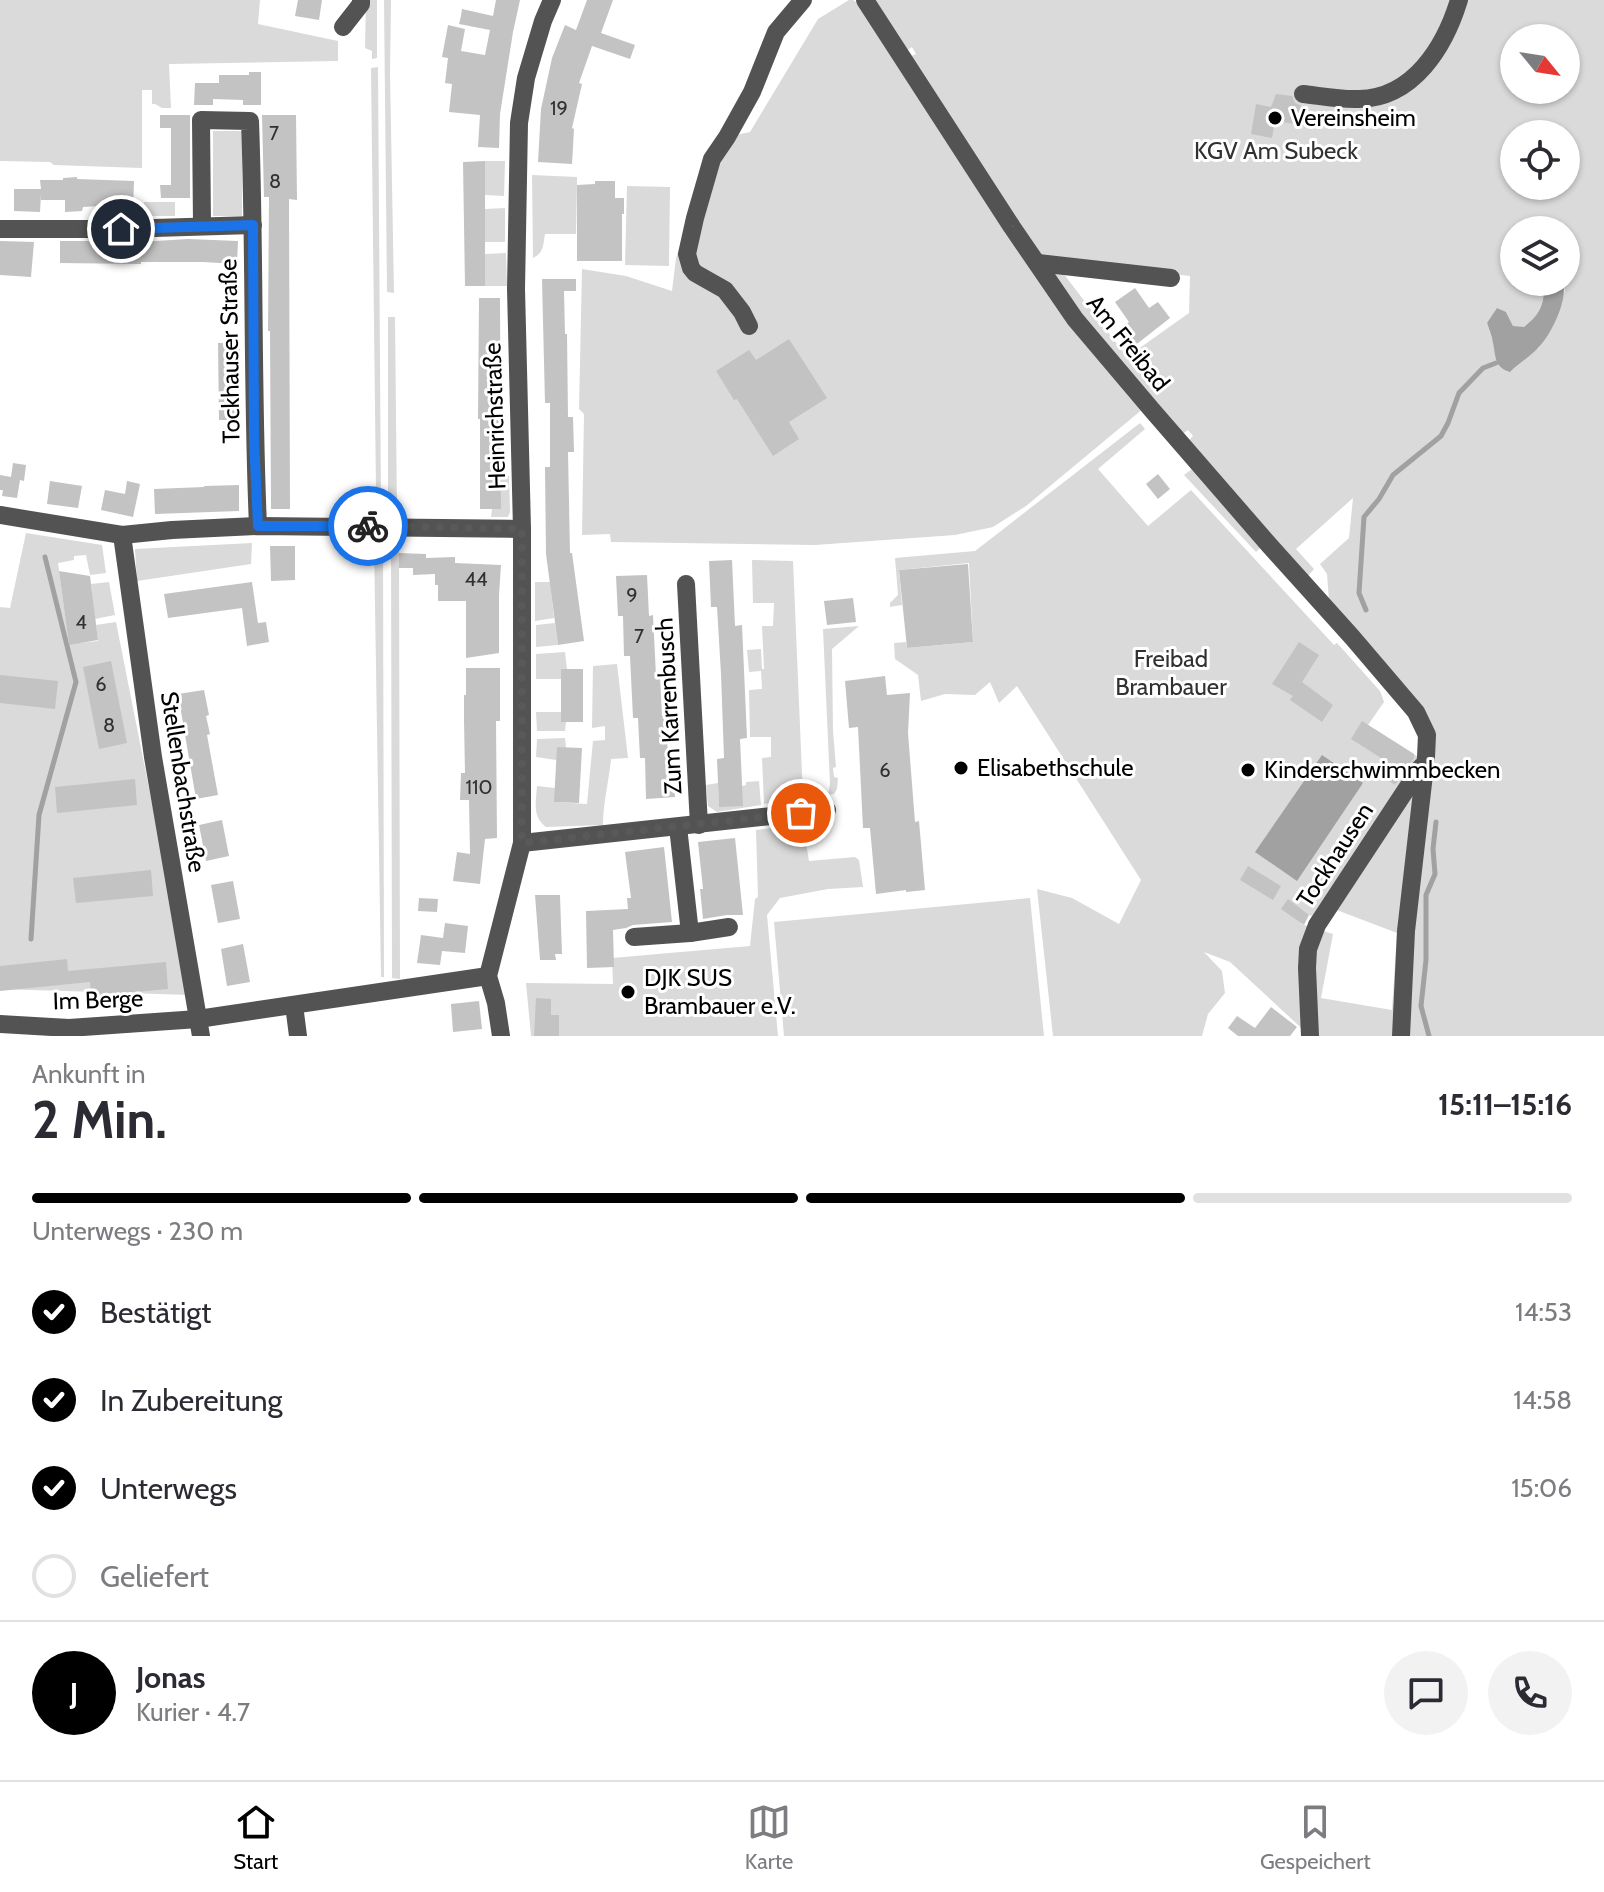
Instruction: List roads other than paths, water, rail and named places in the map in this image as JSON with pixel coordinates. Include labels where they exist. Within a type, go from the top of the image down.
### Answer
[{"type":"street","points":[[343,27],[361,0]]},
{"type":"street","name":"Heinrichstraße","points":[[501,1036],[488,976],[522,843],[522,529],[516,289],[519,123],[526,78],[552,0]]},
{"type":"street","points":[[749,326],[725,290],[695,273],[687,254],[712,159],[752,92],[776,32],[803,0]]},
{"type":"street","name":"Am Freibad","points":[[865,0],[1075,319],[1416,712],[1427,735],[1426,757]]},
{"type":"street","points":[[1303,94],[1359,100],[1384,95],[1406,83],[1432,59],[1452,24],[1459,0]]},
{"type":"street","name":"Tockhauser Straße","points":[[202,225],[201,120],[250,121],[258,526]]},
{"type":"street","points":[[0,229],[253,225]]},
{"type":"street","points":[[1038,263],[1171,278]]},
{"type":"street","points":[[0,515],[122,535],[258,526],[522,529]]},
{"type":"street","name":"Stellenbachstraße","points":[[122,535],[153,757],[199,1027]]},
{"type":"street","name":"Zum Karrenbusch","points":[[686,584],[699,825]]},
{"type":"street","points":[[1401,1036],[1406,931],[1426,757]]},
{"type":"street","name":"Tockhausen","points":[[1310,1036],[1308,949],[1317,925],[1426,757]]},
{"type":"street","name":"Zum Karrenbusch","points":[[522,843],[827,810]]},
{"type":"street","points":[[678,827],[690,933]]},
{"type":"street","points":[[634,937],[729,927]]},
{"type":"street","points":[[199,1027],[294,1005],[488,976]]},
{"type":"street","points":[[294,1005],[298,1036]]},
{"type":"street","name":"Im Berge","points":[[0,1024],[69,1028],[199,1027]]},
{"type":"waterway","points":[[1366,610],[1359,593],[1364,517],[1393,475],[1441,436],[1459,393],[1483,368],[1496,363]]},
{"type":"waterway","points":[[31,939],[39,815],[76,682],[45,557]]},
{"type":"waterway","points":[[1429,1036],[1421,1006],[1426,960],[1426,895],[1435,874],[1433,849],[1436,822]]},
{"type":"place","name":"Vereinsheim","points":[[1275,118]]},
{"type":"place","name":"Elisabethschule","points":[[961,768]]},
{"type":"place","name":"Kinderschwimmbecken","points":[[1248,770]]},
{"type":"place","name":"DJK SUS Brambauer e.V.","points":[[628,992]]},
{"type":"park label","name":"KGV Am Subeck","points":[[1276,151]]},
{"type":"park label","name":"Freibad Brambauer","points":[[1171,673]]}]
